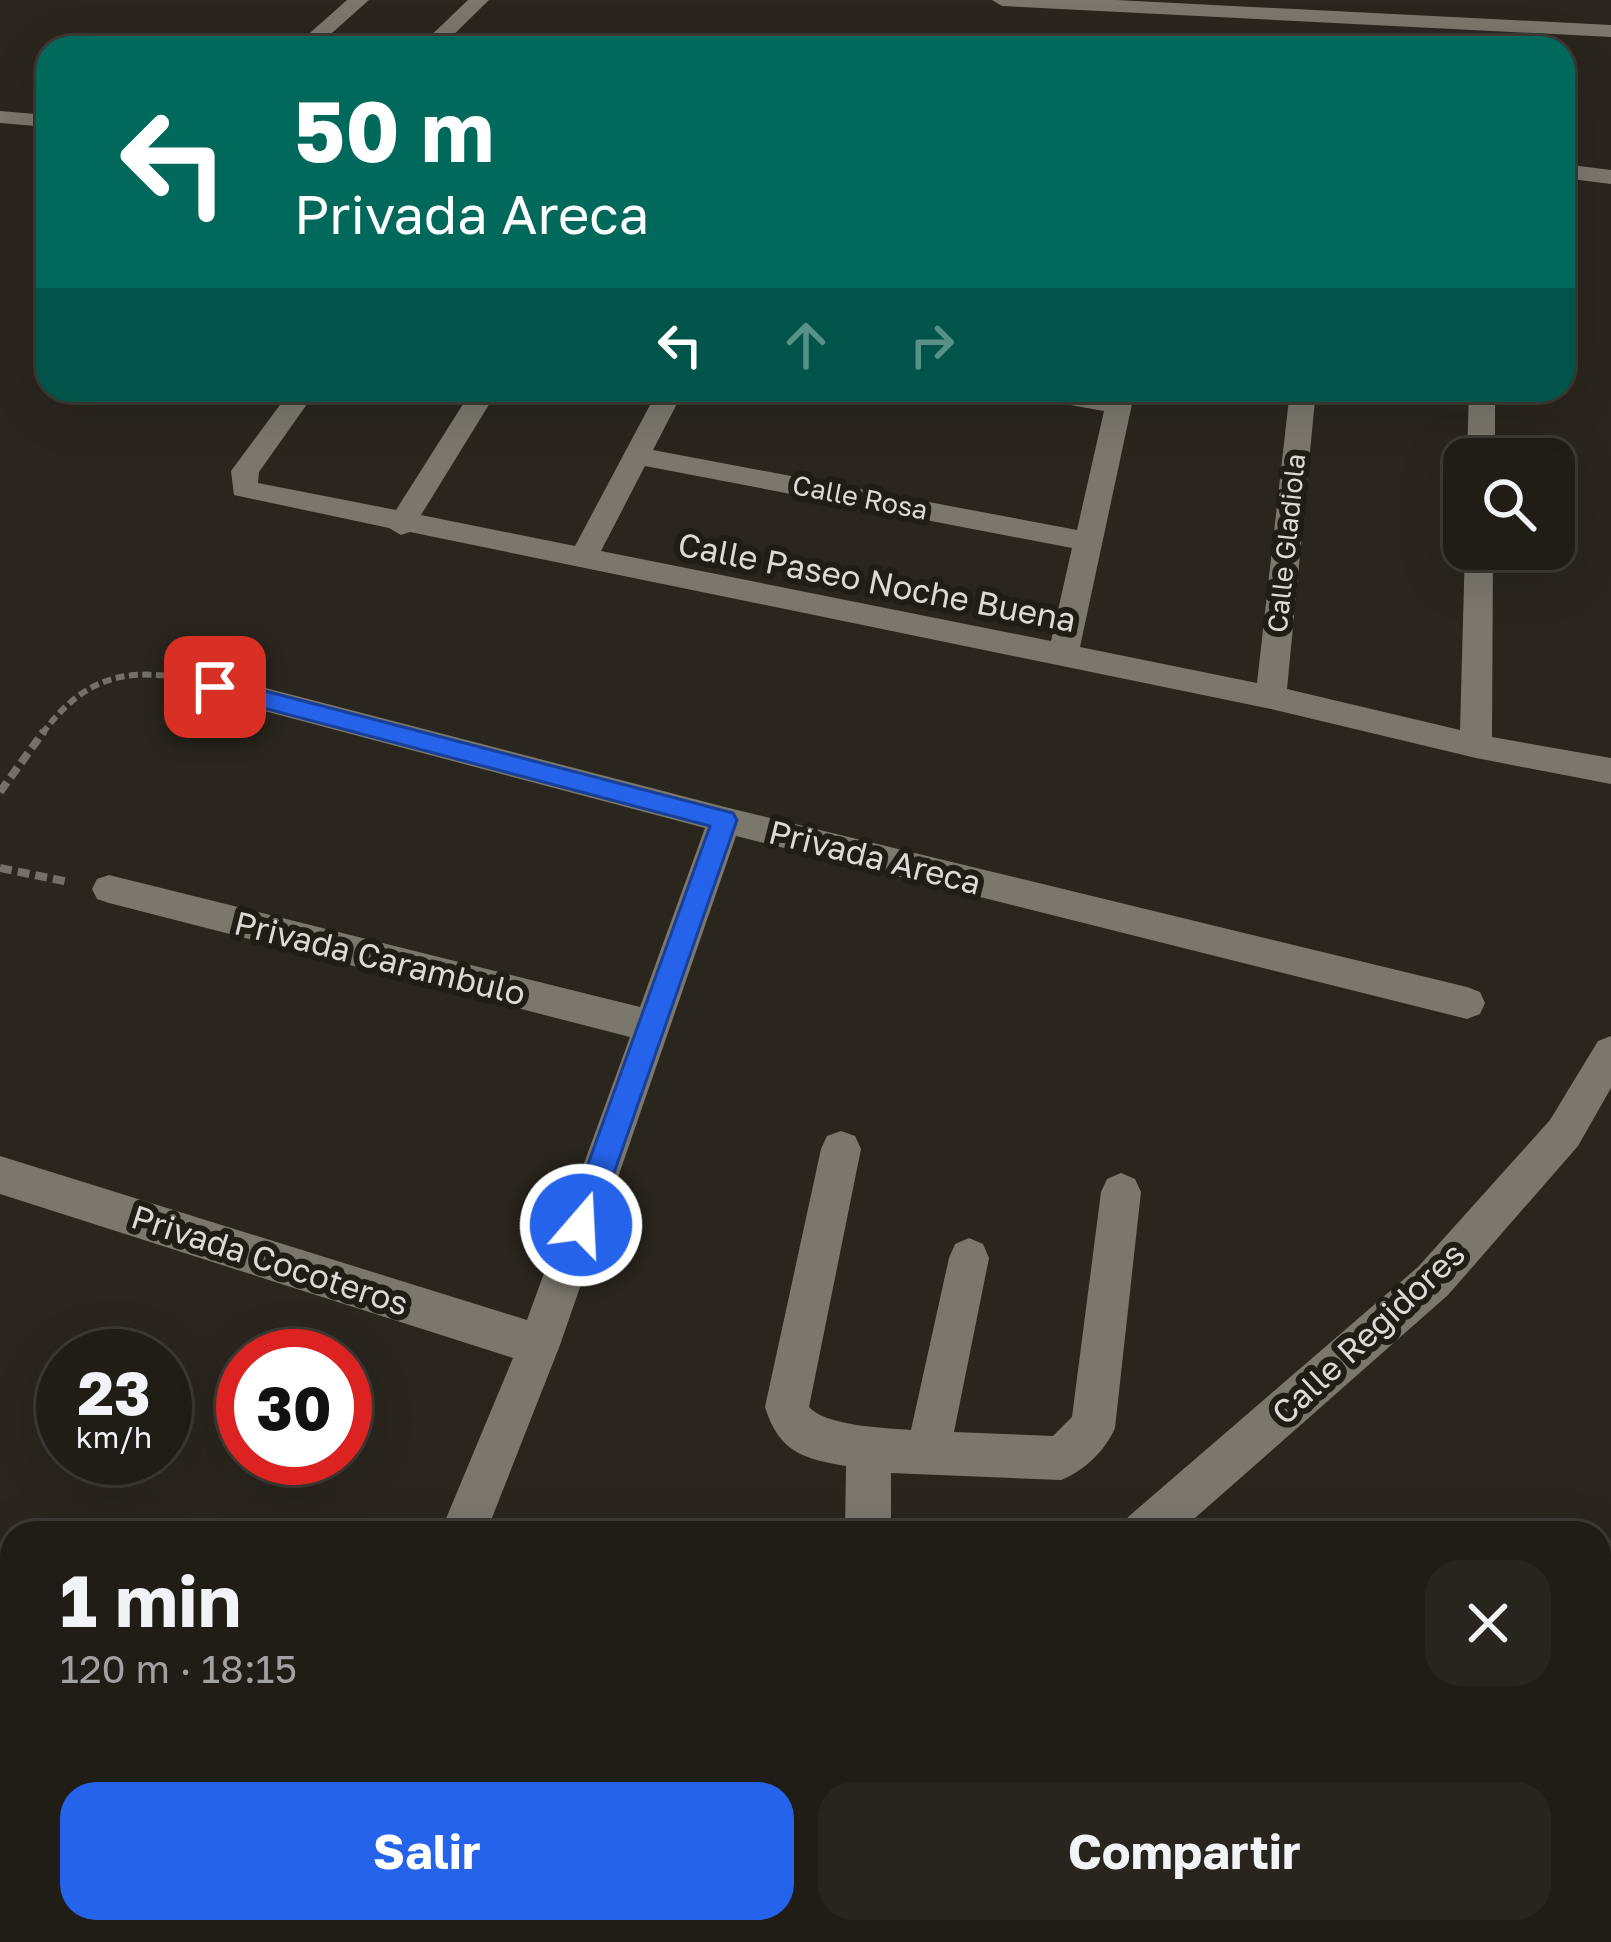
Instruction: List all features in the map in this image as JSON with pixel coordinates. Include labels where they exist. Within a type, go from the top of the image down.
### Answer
[{"type":"street","points":[[317,36],[358,0]]},
{"type":"street","points":[[441,36],[479,0]]},
{"type":"street","points":[[1002,0],[1611,31]]},
{"type":"street","points":[[0,117],[36,121]]},
{"type":"street","points":[[1575,173],[1611,178]]},
{"type":"street","name":"Calle Paseo Noche Buena","points":[[295,402],[245,471],[244,489],[1611,771]]},
{"type":"street","points":[[401,525],[478,402]]},
{"type":"street","points":[[582,560],[664,402]]},
{"type":"street","points":[[1063,655],[1119,402]]},
{"type":"street","name":"Calle Gladiola","points":[[1270,697],[1302,402]]},
{"type":"street","points":[[1481,438],[1482,402]]},
{"type":"street","name":"Calle Rosa","points":[[635,455],[1085,541]]},
{"type":"street","points":[[1476,746],[1479,570]]},
{"type":"street","name":"Privada Areca","points":[[215,687],[724,820],[1467,1003]]},
{"type":"street","points":[[468,1521],[539,1345],[724,820]]},
{"type":"street","name":"Privada Carambulo","points":[[110,890],[652,1026]]},
{"type":"street","name":"Calle Regidores","points":[[1158,1521],[1433,1281],[1564,1132],[1611,1053]]},
{"type":"street","points":[[841,1149],[787,1407],[791,1423],[806,1434],[868,1445],[1061,1459],[1093,1428],[1121,1192]]},
{"type":"street","name":"Privada Cocoteros","points":[[0,1174],[539,1345]]},
{"type":"street","points":[[928,1451],[969,1258]]},
{"type":"street","points":[[868,1445],[868,1521]]},
{"type":"path","points":[[0,792],[86,682],[143,669],[215,687]]},
{"type":"path","points":[[0,868],[110,890]]},
{"type":"route","points":[[215,687],[724,820],[581,1225]]}]
